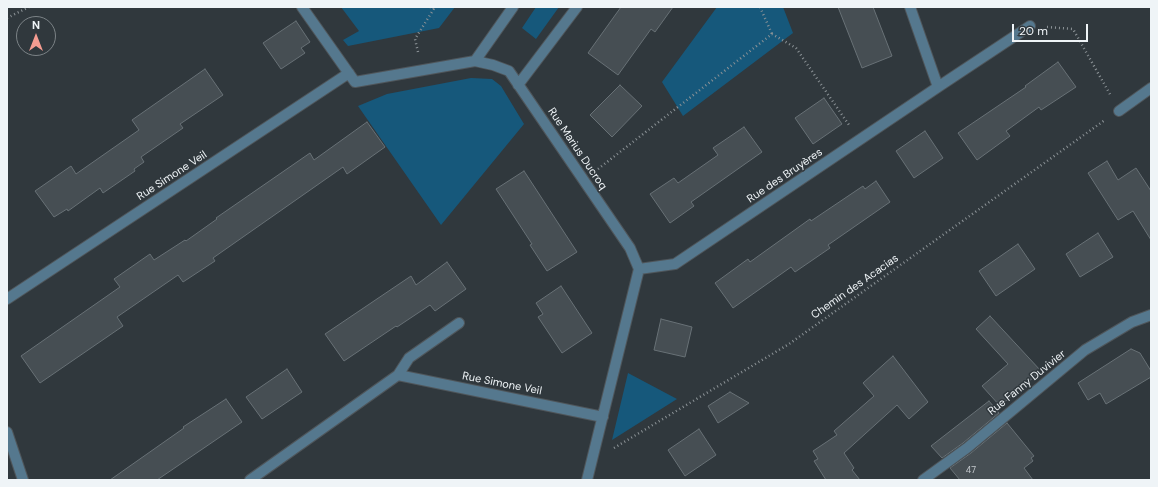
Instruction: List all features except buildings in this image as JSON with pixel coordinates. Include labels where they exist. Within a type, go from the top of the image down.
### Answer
[{"type":"street","name":"Rue Marius Ducroq","points":[[302,7],[355,82],[474,61],[493,64],[509,71],[630,248],[639,269]]},
{"type":"street","points":[[474,61],[514,7]]},
{"type":"street","points":[[518,84],[577,7]]},
{"type":"street","points":[[910,7],[938,88]]},
{"type":"street","name":"Rue des Bruyères","points":[[639,269],[674,264],[1030,26]]},
{"type":"street","name":"Rue Simone Veil","points":[[7,299],[349,73]]},
{"type":"street","points":[[1119,111],[1151,88]]},
{"type":"street","points":[[587,480],[639,269]]},
{"type":"street","name":"Rue Fanny Duvivier","points":[[923,480],[967,448],[1085,350],[1132,322],[1151,314]]},
{"type":"street","points":[[250,480],[398,375],[409,358],[459,323]]},
{"type":"street","name":"Rue Simone Veil","points":[[398,375],[603,417]]},
{"type":"street","points":[[7,432],[23,480]]},
{"type":"path","points":[[7,18],[29,7]]},
{"type":"path","points":[[422,70],[415,39],[434,8],[430,7]]},
{"type":"path","points":[[760,7],[772,34],[796,48],[860,141]]},
{"type":"path","points":[[1030,26],[1073,29],[1119,111]]},
{"type":"path","points":[[583,180],[772,34]]},
{"type":"path","name":"Chemin des Acacias","points":[[592,462],[789,344],[1119,111]]},
{"type":"shaded area","points":[[341,7],[455,7],[439,28],[348,46],[343,40],[359,31]]},
{"type":"shaded area","points":[[536,7],[559,7],[536,39],[522,28]]},
{"type":"shaded area","points":[[717,7],[783,7],[793,33],[683,116],[662,82]]},
{"type":"shaded area","points":[[471,78],[492,79],[501,86],[524,124],[441,225],[358,106],[387,94]]},
{"type":"shaded area","points":[[628,373],[677,399],[612,440]]}]
